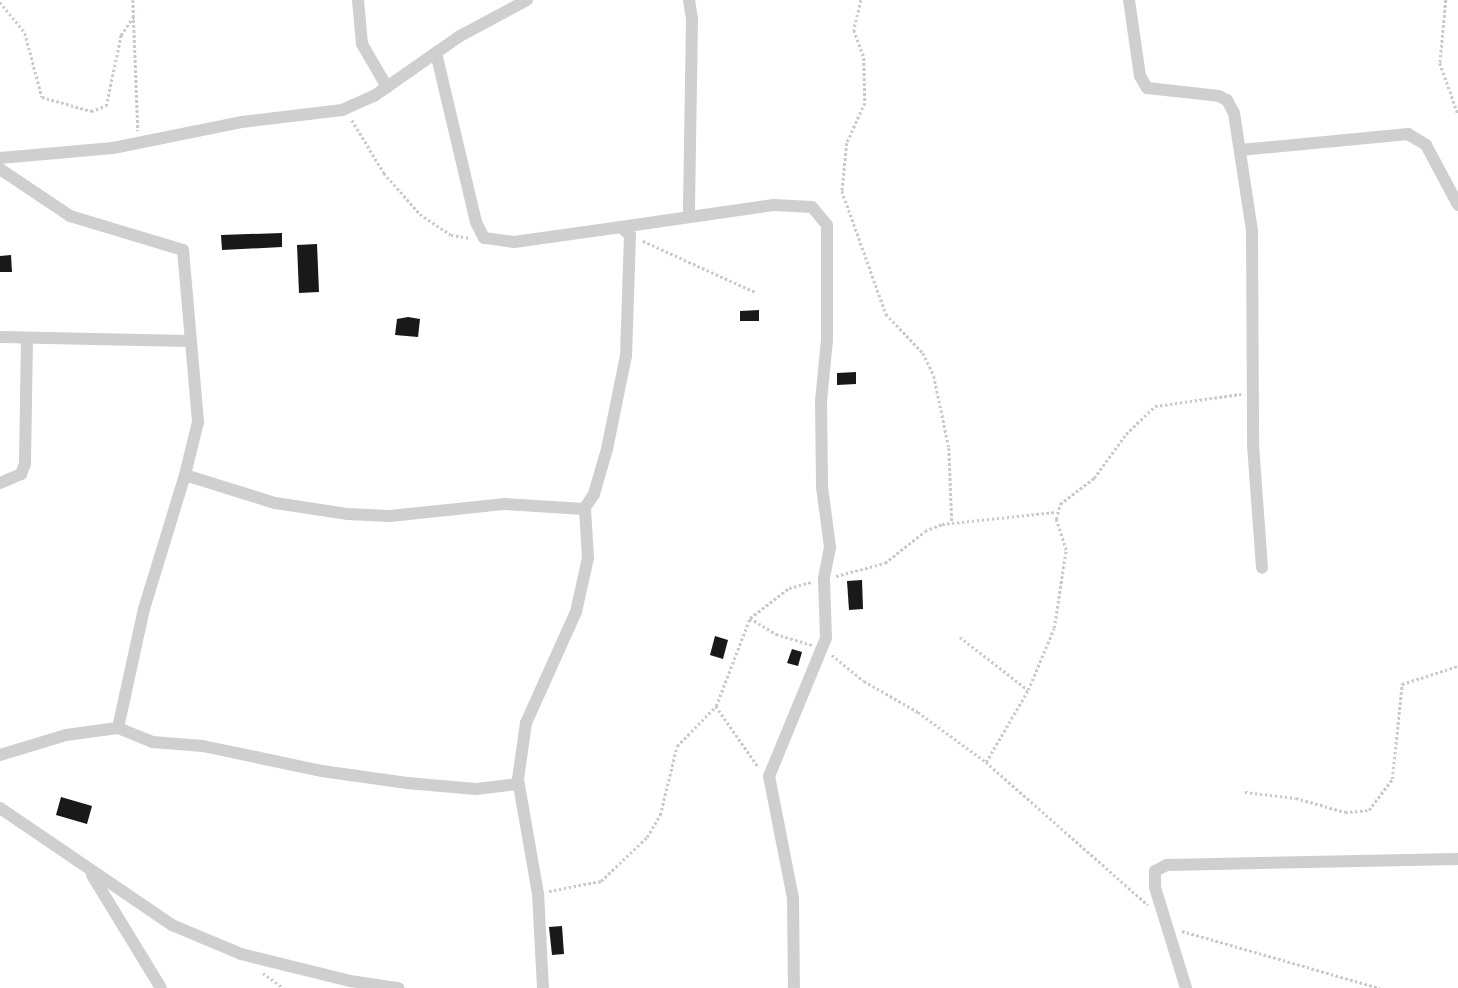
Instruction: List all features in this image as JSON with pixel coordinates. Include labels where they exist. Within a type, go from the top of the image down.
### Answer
[{"type":"street","points":[[358,0],[362,44],[387,87]]},
{"type":"street","points":[[0,158],[136,145],[242,122],[342,110],[387,87],[436,53],[527,0]]},
{"type":"street","points":[[689,0],[692,18],[689,217]]},
{"type":"street","points":[[1129,0],[1140,76],[1146,88],[1227,100],[1240,150],[1252,239],[1255,392],[1253,446],[1262,568]]},
{"type":"street","points":[[436,53],[476,222],[486,239],[514,242],[625,230],[689,217],[774,205],[812,207],[827,225],[822,477],[830,547],[824,579],[824,648],[777,747],[768,783],[793,898],[794,988]]},
{"type":"street","points":[[1240,150],[1408,134],[1426,146],[1458,205]]},
{"type":"street","points":[[0,169],[70,216],[183,250],[188,341],[198,422],[185,475],[144,609],[118,728]]},
{"type":"street","points":[[543,988],[538,894],[519,784],[526,723],[576,612],[588,558],[585,509],[607,449],[625,363],[625,230]]},
{"type":"street","points":[[0,337],[188,341]]},
{"type":"street","points":[[0,484],[21,474],[25,464],[27,338]]},
{"type":"street","points":[[185,475],[275,503],[355,514],[390,516],[505,504],[585,509]]},
{"type":"street","points":[[0,755],[66,735],[118,728],[152,742],[203,746],[322,771],[407,784],[476,788],[519,784]]},
{"type":"street","points":[[0,808],[90,873],[172,925],[241,954],[350,982],[398,988]]},
{"type":"street","points":[[1186,988],[1155,871],[1167,865],[1458,859]]},
{"type":"street","points":[[90,873],[161,988]]},
{"type":"path","points":[[133,0],[140,97],[136,145]]},
{"type":"path","points":[[862,0],[854,30],[864,58],[865,103],[847,142],[842,191],[886,314],[923,353],[934,376],[949,448],[952,522]]},
{"type":"path","points":[[1446,0],[1440,63],[1458,114]]},
{"type":"path","points":[[0,2],[25,32],[42,97],[91,112],[106,106],[121,35],[135,14]]},
{"type":"path","points":[[342,110],[420,214],[451,236],[486,239]]},
{"type":"path","points":[[625,230],[755,292]]},
{"type":"path","points":[[986,762],[1028,690],[1059,605],[1066,543],[1056,512],[1062,502],[1098,474],[1126,434],[1156,406],[1255,392]]},
{"type":"path","points":[[538,894],[601,881],[647,837],[660,815],[677,746],[716,706],[750,618],[789,588],[885,563],[925,531],[952,522],[1056,512]]},
{"type":"path","points":[[750,618],[776,634],[824,648],[864,682],[918,712],[986,762],[1167,922],[1196,936],[1380,988]]},
{"type":"path","points":[[960,637],[1028,690]]},
{"type":"path","points":[[1245,792],[1296,798],[1345,812],[1369,810],[1392,779],[1402,684],[1458,666]]},
{"type":"path","points":[[716,706],[768,783]]},
{"type":"building","points":[[282,233],[282,247],[222,250],[221,235]]},
{"type":"building","points":[[317,244],[319,292],[299,293],[297,245]]},
{"type":"building","points":[[11,255],[12,272],[0,272],[0,256]]},
{"type":"building","points":[[759,310],[759,321],[740,321],[740,311]]},
{"type":"building","points":[[408,317],[420,319],[418,337],[395,335],[397,319]]},
{"type":"building","points":[[856,372],[856,384],[837,385],[837,373]]},
{"type":"building","points":[[862,580],[863,609],[849,610],[847,581]]},
{"type":"building","points":[[715,636],[728,640],[723,659],[710,655]]},
{"type":"building","points":[[792,649],[802,652],[798,666],[787,663]]},
{"type":"building","points":[[61,797],[92,806],[87,824],[56,815]]},
{"type":"building","points":[[562,926],[564,954],[552,955],[549,927]]}]
